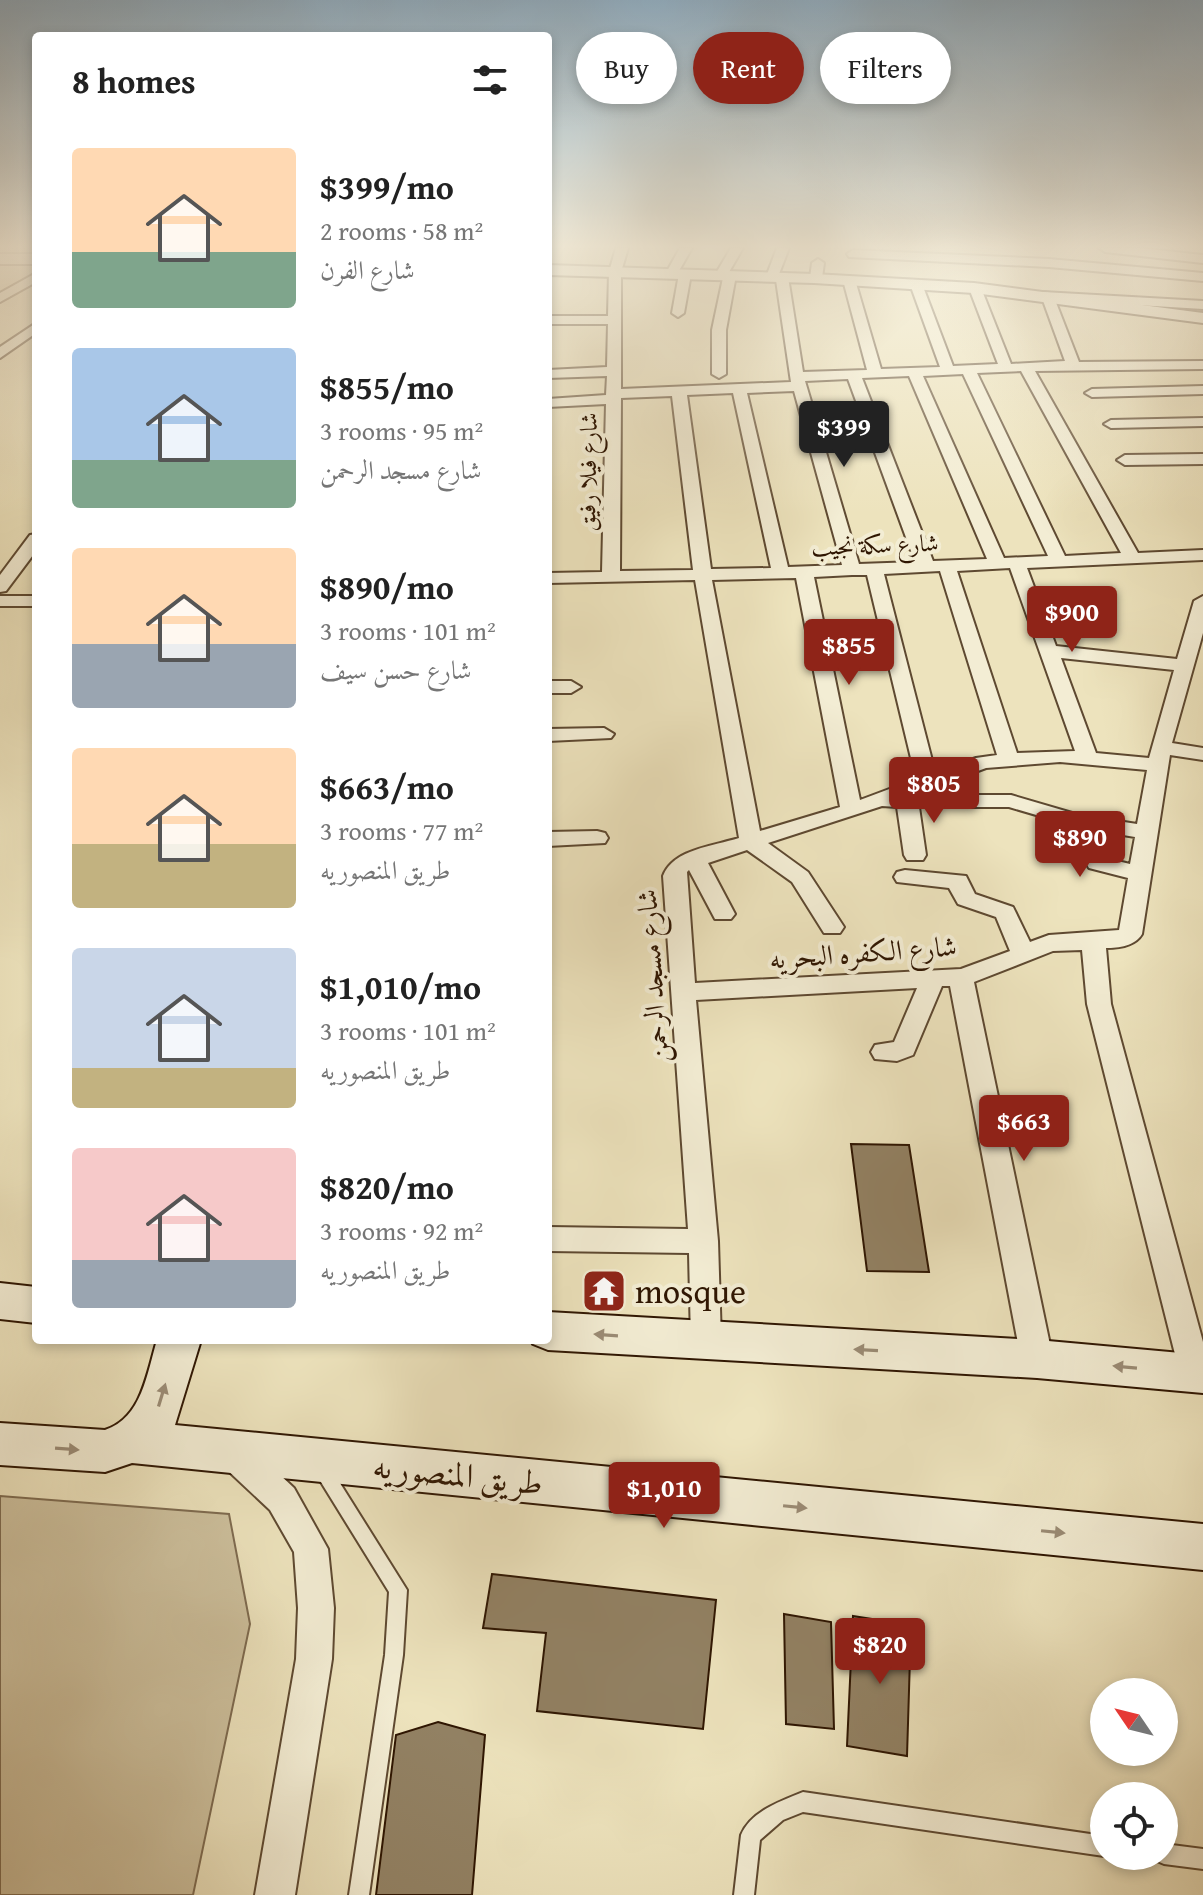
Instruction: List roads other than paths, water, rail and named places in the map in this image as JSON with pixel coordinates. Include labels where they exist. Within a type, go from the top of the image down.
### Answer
[{"type":"main road","points":[[0,1301],[32,1305]]},
{"type":"main road","points":[[552,1331],[1037,1359],[1200,1374]]},
{"type":"main road","points":[[132,1442],[156,1417],[178,1344]]},
{"type":"main road","name":"طريق المنصوريه","points":[[0,1444],[105,1451],[132,1442],[1203,1547]]},
{"type":"street","points":[[0,354],[23,336]]},
{"type":"street","name":"شارع فيلا رفيق","points":[[611,577],[614,336]]},
{"type":"street","points":[[719,336],[719,374]]},
{"type":"street","points":[[789,336],[798,382],[852,570]]},
{"type":"street","points":[[863,336],[875,374]]},
{"type":"street","points":[[936,336],[948,370]]},
{"type":"street","points":[[994,336],[1006,368]]},
{"type":"street","points":[[1064,336],[1073,365]]},
{"type":"street","points":[[552,403],[739,388],[854,375],[1073,365],[1203,365]]},
{"type":"street","points":[[1026,367],[1132,558]]},
{"type":"street","points":[[968,369],[1059,561]]},
{"type":"street","points":[[552,374],[614,371]]},
{"type":"street","points":[[914,372],[1049,651],[1088,759]]},
{"type":"street","points":[[854,375],[926,567]]},
{"type":"street","points":[[739,388],[781,573]]},
{"type":"street","points":[[1092,393],[1203,390]]},
{"type":"street","points":[[679,391],[703,576],[751,842],[800,877],[832,927]]},
{"type":"street","points":[[1111,424],[1203,422]]},
{"type":"street","points":[[1125,460],[1203,459]]},
{"type":"street","points":[[0,587],[32,544]]},
{"type":"street","name":"شارع سكة نجيب","points":[[552,578],[703,576],[1203,555]]},
{"type":"street","points":[[947,566],[1008,758]]},
{"type":"street","points":[[874,569],[927,780]]},
{"type":"street","points":[[804,572],[862,806]]},
{"type":"street","points":[[0,601],[32,601]]},
{"type":"street","points":[[1095,823],[1093,856],[1097,863],[1140,874],[1160,756],[1190,662],[1203,601]]},
{"type":"street","points":[[1049,651],[1190,662]]},
{"type":"street","points":[[552,687],[571,687]]},
{"type":"street","points":[[552,735],[604,734]]},
{"type":"street","points":[[723,914],[695,859],[862,806],[927,780],[983,762],[1008,758],[1088,759],[1203,754]]},
{"type":"street","points":[[862,806],[907,801],[1011,801],[1095,823],[1146,832]]},
{"type":"street","points":[[907,801],[915,855]]},
{"type":"street","points":[[552,839],[597,838]]},
{"type":"street","name":"شارع مسجد الرحمن","points":[[695,859],[681,865],[674,876],[703,1241],[706,1341]]},
{"type":"street","name":"شارع الكفره البحريه","points":[[682,992],[932,981],[961,977],[1002,964],[1049,943],[1124,938],[1132,929],[1140,874]]},
{"type":"street","points":[[905,877],[958,881],[966,899],[1005,912],[1023,952]]},
{"type":"street","points":[[1093,940],[1099,1004],[1200,1374]]},
{"type":"street","points":[[961,977],[1037,1359]]},
{"type":"street","points":[[884,1052],[897,1052],[904,1048],[932,981]]},
{"type":"street","points":[[552,1239],[703,1241]]},
{"type":"street","points":[[231,1452],[282,1499],[311,1549],[316,1608],[314,1659],[275,1895]]},
{"type":"lane","points":[[316,1460],[398,1590],[394,1655],[359,1895]]},
{"type":"lane","points":[[744,1895],[751,1835],[776,1813],[803,1802],[1090,1844]]},
{"type":"lane","points":[[1178,1856],[1203,1859]]},
{"type":"place","name":"mosque","points":[[604,1291]]}]
